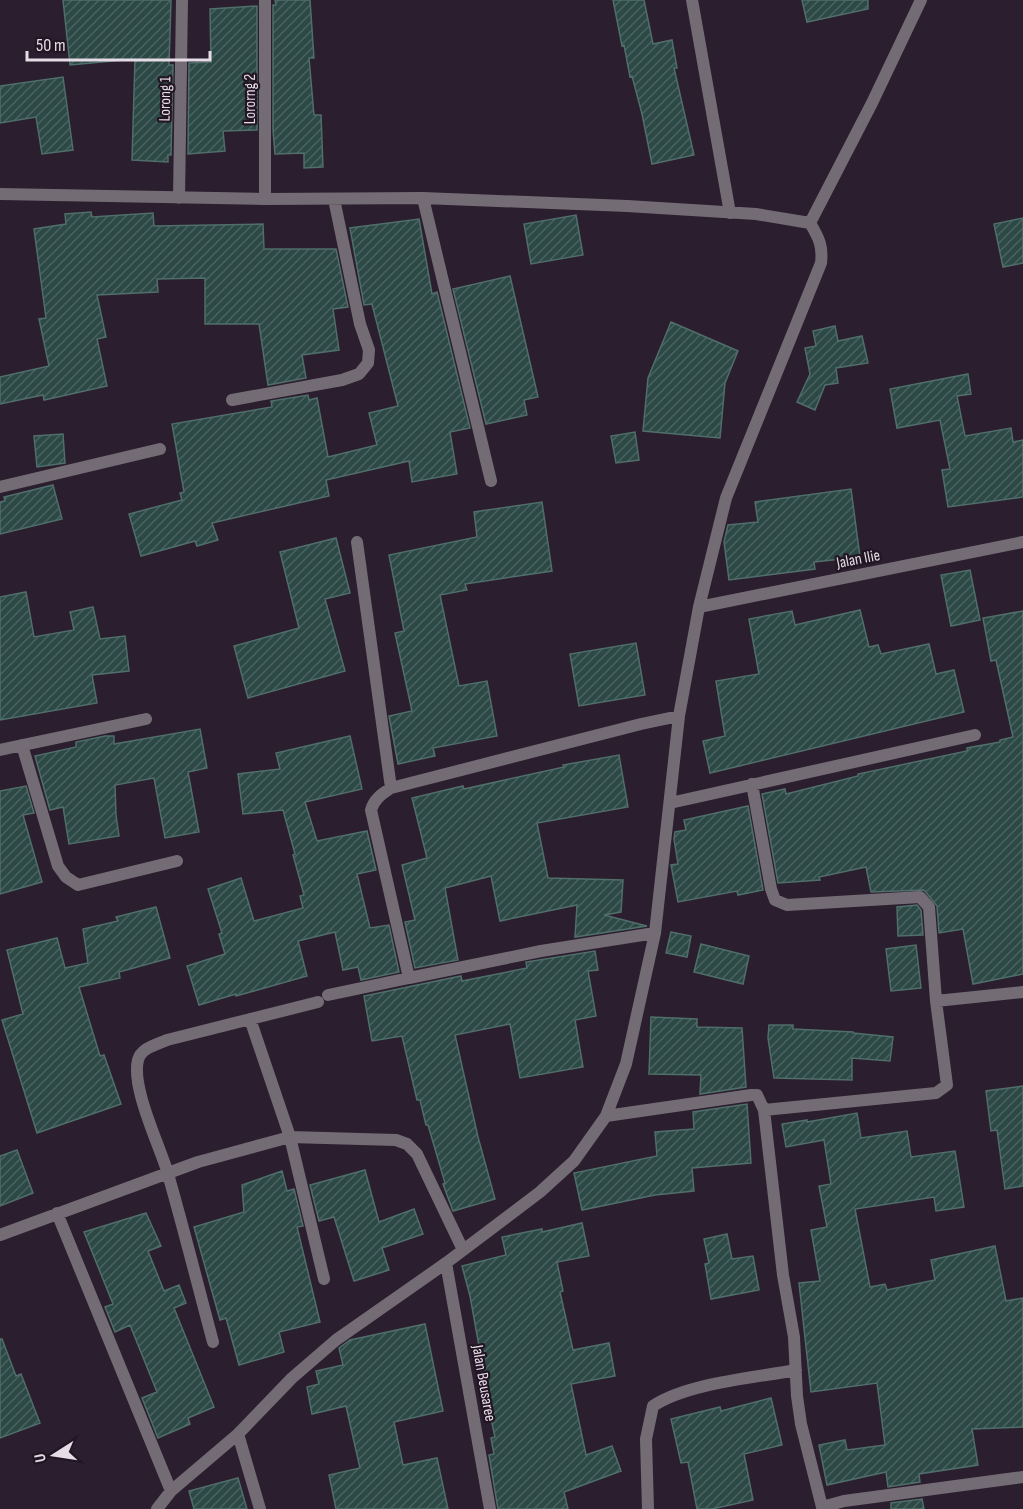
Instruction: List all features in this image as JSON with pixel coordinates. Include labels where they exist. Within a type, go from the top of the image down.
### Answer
[{"type":"street","name":"Lorong 1","points":[[179,198],[182,0]]},
{"type":"street","name":"Lororng 2","points":[[265,0],[265,199]]},
{"type":"street","points":[[692,0],[730,213]]},
{"type":"street","points":[[810,223],[872,103],[921,0]]},
{"type":"street","points":[[0,194],[265,199],[423,198],[756,214],[810,223]]},
{"type":"street","points":[[423,198],[491,482]]},
{"type":"street","points":[[232,400],[342,381],[359,374],[368,363],[369,350],[360,324],[334,199]]},
{"type":"street","points":[[157,1509],[171,1491],[238,1434],[292,1378],[336,1340],[446,1263],[540,1192],[574,1161],[606,1116],[626,1064],[655,933],[679,716],[699,607],[726,498],[821,263],[822,245],[810,223]]},
{"type":"street","points":[[0,488],[160,449]]},
{"type":"street","points":[[357,542],[391,788]]},
{"type":"street","name":"Jalan Ilie","points":[[699,607],[1023,542]]},
{"type":"street","points":[[409,978],[371,810],[377,798],[391,788],[679,716]]},
{"type":"street","points":[[0,750],[146,719]]},
{"type":"street","points":[[670,803],[975,735]]},
{"type":"street","points":[[22,745],[58,866],[66,877],[78,885],[177,861]]},
{"type":"street","points":[[752,784],[775,900],[787,905],[920,897],[929,907],[936,1001],[947,1085],[936,1093],[764,1110]]},
{"type":"street","points":[[213,1342],[167,1173],[141,1096],[137,1075],[138,1058],[146,1049],[166,1040],[409,978],[541,951],[655,933]]},
{"type":"street","points":[[936,1001],[1023,992]]},
{"type":"street","points":[[250,1019],[291,1137],[324,1279]]},
{"type":"street","points":[[606,1116],[751,1095],[757,1095],[760,1098],[764,1110],[783,1275],[794,1337],[801,1424],[822,1508],[844,1501],[1023,1477]]},
{"type":"street","points":[[0,1235],[198,1162],[291,1137],[396,1140],[407,1144],[417,1154],[462,1250]]},
{"type":"street","points":[[57,1213],[171,1491]]},
{"type":"street","name":"Jalan Beusaree","points":[[446,1263],[490,1509]]},
{"type":"street","points":[[648,1509],[646,1439],[653,1406],[667,1397],[700,1388],[796,1370]]},
{"type":"street","points":[[238,1434],[260,1509]]},
{"type":"building","points":[[63,0],[171,0],[169,65],[173,65],[171,155],[168,155],[168,162],[132,160],[135,59],[70,65]]},
{"type":"building","points":[[275,0],[310,0],[314,58],[309,58],[314,115],[321,115],[323,167],[304,168],[304,153],[275,154],[273,5],[276,5]]},
{"type":"building","points":[[613,0],[644,0],[653,44],[672,40],[677,68],[674,68],[694,155],[652,164],[642,114],[632,76],[630,77],[624,45],[622,46]]},
{"type":"building","points":[[802,0],[868,0],[868,9],[807,22]]},
{"type":"building","points":[[257,6],[257,130],[223,131],[225,151],[188,154],[189,63],[211,62],[210,9]]},
{"type":"building","points":[[63,77],[73,150],[42,154],[36,117],[0,123],[0,86]]},
{"type":"building","points":[[91,212],[92,217],[153,213],[154,226],[263,224],[264,249],[336,249],[348,307],[333,309],[339,350],[302,355],[306,378],[268,385],[259,324],[205,324],[205,278],[157,279],[158,292],[97,295],[106,337],[97,339],[107,386],[44,400],[43,395],[0,404],[0,377],[49,366],[39,319],[46,318],[34,229],[66,224],[65,214]]},
{"type":"building","points":[[576,215],[583,255],[531,264],[524,224]]},
{"type":"building","points":[[1023,218],[1023,263],[1003,267],[994,224]]},
{"type":"building","points":[[419,219],[432,294],[437,292],[470,428],[450,432],[457,474],[412,482],[409,461],[326,480],[329,496],[212,523],[218,540],[197,546],[195,541],[141,556],[129,514],[182,500],[180,493],[184,492],[172,424],[272,407],[271,401],[308,395],[309,400],[317,398],[328,457],[377,445],[369,413],[398,406],[372,304],[364,305],[350,228]]},
{"type":"building","points":[[510,276],[538,397],[524,400],[527,415],[486,424],[453,289]]},
{"type":"building","points":[[671,322],[738,351],[725,383],[720,438],[643,431],[648,378]]},
{"type":"building","points":[[835,326],[838,341],[862,336],[868,363],[836,368],[838,383],[825,385],[815,410],[797,402],[810,374],[805,348],[816,346],[813,331]]},
{"type":"building","points":[[968,374],[971,394],[957,396],[965,436],[1011,428],[1013,442],[1023,440],[1023,497],[948,507],[942,470],[950,469],[940,420],[897,428],[890,389]]},
{"type":"building","points":[[635,432],[639,460],[616,463],[611,436]]},
{"type":"building","points":[[63,434],[65,463],[37,467],[34,436]]},
{"type":"building","points":[[53,485],[62,519],[0,534],[0,502],[5,501],[4,497]]},
{"type":"building","points":[[851,489],[860,557],[814,562],[815,569],[729,580],[724,542],[728,525],[758,522],[755,502]]},
{"type":"building","points":[[542,502],[552,571],[465,584],[467,590],[440,595],[459,686],[487,681],[497,736],[433,748],[435,756],[398,764],[389,716],[412,711],[395,633],[404,631],[389,555],[477,537],[474,512]]},
{"type":"building","points":[[336,538],[350,593],[325,599],[345,671],[248,698],[234,646],[299,628],[280,552]]},
{"type":"building","points":[[970,570],[980,620],[951,626],[941,575]]},
{"type":"building","points":[[26,592],[34,637],[74,630],[70,612],[93,607],[100,639],[125,636],[129,671],[92,675],[97,703],[0,720],[0,597]]},
{"type":"building","points":[[860,610],[869,647],[878,645],[881,654],[929,644],[936,674],[954,670],[964,712],[710,773],[703,741],[725,736],[716,681],[759,674],[749,619],[792,611],[795,625]]},
{"type":"building","points":[[1023,611],[1023,974],[973,984],[963,929],[939,933],[937,906],[924,890],[871,892],[866,867],[819,877],[820,880],[778,883],[762,794],[785,789],[786,794],[858,776],[858,774],[967,751],[967,748],[1000,742],[1000,740],[1013,737],[996,660],[991,661],[983,618]]},
{"type":"building","points":[[636,643],[645,695],[579,706],[570,654]]},
{"type":"building","points":[[200,729],[207,768],[188,772],[199,832],[165,838],[154,778],[115,785],[119,836],[69,844],[63,807],[50,810],[35,756],[76,747],[76,742],[105,736],[114,736],[114,744]]},
{"type":"building","points":[[350,736],[362,789],[305,802],[317,841],[367,831],[376,870],[357,874],[370,928],[389,925],[399,972],[361,980],[358,967],[343,970],[335,932],[298,941],[307,976],[199,1005],[187,966],[225,954],[219,934],[222,933],[208,889],[241,878],[254,921],[303,908],[300,896],[304,895],[283,810],[243,814],[238,774],[280,769],[276,753]]},
{"type":"building","points":[[619,755],[628,807],[537,823],[548,878],[623,880],[621,912],[604,915],[647,926],[575,937],[577,905],[500,921],[491,876],[445,888],[458,960],[415,968],[405,922],[415,920],[402,865],[427,858],[412,798]]},
{"type":"building","points":[[26,786],[34,813],[23,815],[42,882],[0,894],[0,791]]},
{"type":"building","points":[[748,806],[763,890],[738,895],[737,891],[678,902],[671,865],[678,864],[675,832],[686,830],[684,820]]},
{"type":"building","points":[[917,905],[921,910],[923,935],[898,936],[897,907]]},
{"type":"building","points":[[156,907],[170,958],[119,972],[120,978],[79,987],[100,1056],[104,1055],[121,1104],[37,1133],[2,1020],[23,1014],[7,950],[57,938],[65,968],[88,963],[83,929],[118,921],[116,917]]},
{"type":"building","points":[[671,932],[691,936],[687,957],[666,953]]},
{"type":"building","points":[[701,944],[749,956],[743,984],[694,972]]},
{"type":"building","points":[[916,945],[921,988],[891,991],[886,949]]},
{"type":"building","points":[[595,951],[598,970],[588,971],[596,1016],[575,1020],[583,1067],[520,1078],[510,1024],[455,1035],[478,1137],[495,1199],[453,1211],[443,1184],[445,1183],[420,1100],[417,1100],[402,1036],[372,1041],[364,996],[461,976],[462,981],[527,968],[526,962]]},
{"type":"building","points":[[651,1017],[697,1019],[697,1027],[742,1028],[746,1087],[700,1094],[701,1075],[649,1074]]},
{"type":"building","points":[[769,1025],[793,1025],[793,1029],[893,1037],[890,1061],[852,1058],[852,1080],[774,1078],[768,1038]]},
{"type":"building","points":[[1023,1086],[1023,1186],[1005,1189],[997,1130],[991,1131],[986,1091]]},
{"type":"building","points":[[747,1104],[751,1163],[692,1168],[694,1191],[655,1195],[582,1210],[574,1173],[657,1156],[655,1132],[694,1129],[693,1112]]},
{"type":"building","points":[[857,1113],[861,1138],[907,1131],[911,1157],[955,1151],[964,1207],[936,1211],[934,1197],[855,1209],[870,1287],[885,1284],[887,1290],[935,1280],[931,1260],[995,1246],[1006,1301],[1023,1298],[1023,1427],[972,1429],[978,1465],[919,1474],[920,1482],[888,1487],[886,1472],[827,1485],[819,1445],[845,1440],[847,1450],[885,1445],[877,1383],[811,1392],[799,1283],[820,1281],[811,1230],[827,1227],[819,1186],[831,1184],[824,1140],[786,1147],[782,1124]]},
{"type":"building","points":[[17,1150],[33,1193],[0,1206],[0,1156]]},
{"type":"building","points":[[365,1170],[379,1222],[414,1209],[423,1234],[382,1248],[389,1270],[354,1281],[334,1217],[319,1221],[310,1185]]},
{"type":"building","points":[[282,1171],[287,1191],[294,1189],[303,1226],[297,1227],[320,1322],[279,1332],[284,1352],[239,1365],[226,1318],[220,1320],[194,1227],[244,1212],[242,1185]]},
{"type":"building","points":[[146,1213],[161,1246],[148,1251],[164,1291],[179,1285],[186,1303],[174,1308],[214,1407],[188,1418],[190,1424],[158,1438],[142,1398],[157,1392],[130,1325],[115,1332],[105,1307],[113,1304],[84,1232]]},
{"type":"building","points":[[582,1223],[589,1256],[557,1262],[563,1291],[560,1292],[573,1350],[609,1343],[615,1376],[571,1384],[586,1455],[612,1446],[621,1471],[564,1492],[568,1509],[498,1509],[489,1455],[494,1454],[491,1438],[495,1437],[480,1369],[483,1368],[470,1296],[462,1266],[506,1255],[502,1237],[542,1229],[542,1232]]},
{"type":"building","points":[[727,1234],[732,1259],[753,1256],[759,1290],[711,1299],[705,1264],[709,1263],[704,1239]]},
{"type":"building","points":[[425,1324],[443,1411],[394,1422],[403,1465],[437,1458],[448,1509],[336,1509],[329,1475],[360,1468],[346,1406],[312,1414],[307,1387],[319,1384],[316,1371],[343,1365],[339,1348],[350,1340]]},
{"type":"building","points":[[0,1339],[2,1339],[16,1376],[21,1374],[40,1423],[0,1438]]},
{"type":"building","points":[[771,1398],[782,1445],[744,1454],[753,1500],[712,1509],[697,1509],[688,1462],[681,1463],[671,1419],[720,1407],[721,1411]]},
{"type":"building","points":[[238,1478],[247,1509],[194,1509],[189,1491]]},
{"type":"building","points":[[922,1499],[924,1509],[891,1509],[891,1503]]}]
